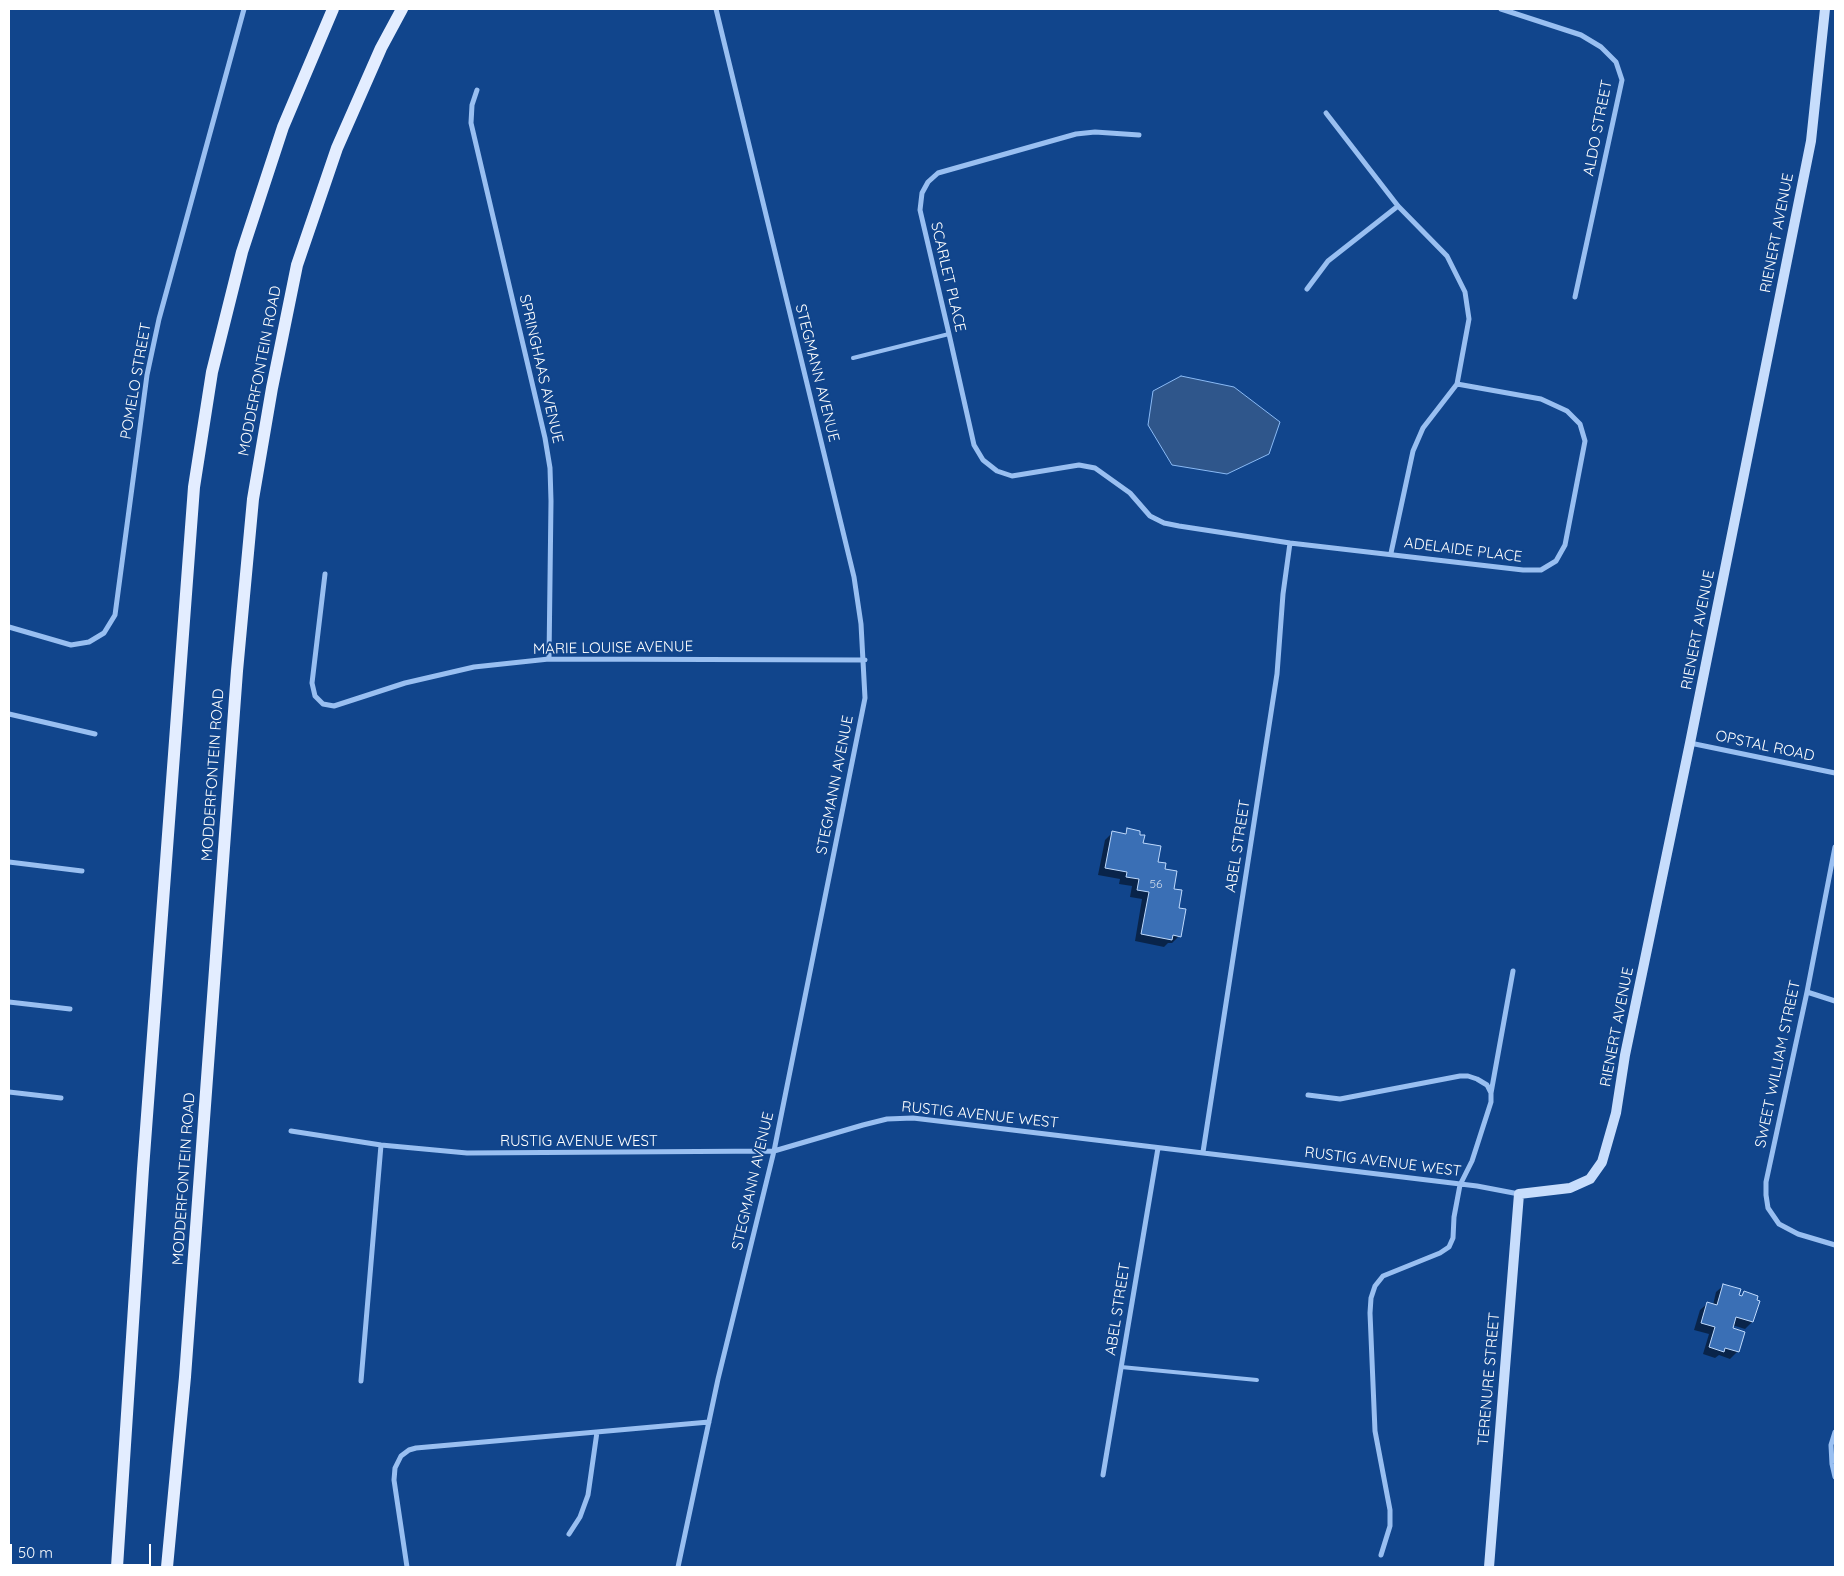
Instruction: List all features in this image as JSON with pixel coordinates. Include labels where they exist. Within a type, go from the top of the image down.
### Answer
[{"type":"main road","points":[[117,1567],[143,1179],[194,487],[212,372],[242,252],[283,127],[333,9]]},
{"type":"main road","name":"MODDERFONTEIN ROAD","points":[[167,1567],[185,1377],[238,671],[253,499],[272,388],[298,265],[337,148],[381,48],[402,9]]},
{"type":"street","name":"POMELO STREET","points":[[9,627],[71,645],[89,642],[104,633],[114,615],[147,375],[159,319],[244,9]]},
{"type":"street","name":"STEGMANN AVENUE","points":[[678,1567],[718,1379],[774,1151],[865,698],[865,660],[854,576],[716,9]]},
{"type":"street","name":"ALDO STREET","points":[[1501,9],[1580,36],[1602,47],[1616,62],[1622,80],[1575,296]]},
{"type":"street","name":"RIENERT AVENUE","points":[[1519,1194],[1570,1188],[1590,1179],[1602,1162],[1616,1113],[1625,1055],[1690,743],[1811,140],[1825,9]]},
{"type":"street","name":"SPRINGHAAS AVENUE","points":[[477,90],[472,104],[470,123],[545,438],[550,468],[549,659]]},
{"type":"street","name":"ADELAIDE PLACE","points":[[1326,113],[1398,206],[1447,256],[1465,292],[1469,318],[1457,384],[1422,428],[1413,451],[1391,553]]},
{"type":"street","name":"SCARLET PLACE","points":[[1110,477],[1095,468],[1079,465],[1012,476],[997,470],[983,460],[974,445],[920,210],[922,193],[928,182],[938,173],[1076,134],[1095,132],[1139,135]]},
{"type":"street","points":[[1307,289],[1328,262],[1398,206]]},
{"type":"street","name":"ADELAIDE PLACE","points":[[1110,477],[1130,494],[1150,516],[1164,523],[1290,542],[1523,570],[1541,570],[1556,561],[1565,546],[1585,441],[1580,424],[1567,411],[1541,399],[1457,384]]},
{"type":"street","name":"ABEL STREET","points":[[1204,1152],[1276,674],[1290,542]]},
{"type":"street","name":"MARIE LOUISE AVENUE","points":[[325,574],[312,683],[315,696],[323,704],[334,706],[405,683],[474,667],[549,659],[865,660]]},
{"type":"street","points":[[9,714],[95,734]]},
{"type":"street","name":"OPSTAL ROAD","points":[[1690,743],[1835,773]]},
{"type":"street","name":"SWEET WILLIAM STREET","points":[[1835,847],[1807,992],[1766,1182],[1768,1208],[1779,1224],[1798,1234],[1835,1246]]},
{"type":"street","points":[[9,862],[82,870]]},
{"type":"street","points":[[1381,1555],[1390,1526],[1390,1510],[1376,1432],[1370,1313],[1371,1298],[1375,1286],[1383,1276],[1440,1253],[1449,1247],[1453,1238],[1454,1217],[1460,1185],[1472,1161],[1491,1102],[1513,971]]},
{"type":"street","points":[[1807,992],[1835,1001]]},
{"type":"street","points":[[9,1002],[70,1009]]},
{"type":"street","points":[[1308,1096],[1340,1099],[1460,1076],[1477,1079],[1487,1085],[1491,1094]]},
{"type":"street","points":[[9,1092],[61,1098]]},
{"type":"street","name":"RUSTIG AVENUE WEST","points":[[292,1131],[381,1145],[467,1153],[774,1151],[887,1119],[913,1118],[1477,1186],[1519,1194]]},
{"type":"street","points":[[360,1381],[381,1145]]},
{"type":"street","name":"ABEL STREET","points":[[1103,1475],[1158,1148]]},
{"type":"street","name":"TERENURE STREET","points":[[1489,1567],[1519,1194]]},
{"type":"street","points":[[407,1567],[394,1480],[395,1468],[401,1456],[409,1450],[709,1422]]},
{"type":"street","points":[[569,1534],[580,1517],[588,1495],[597,1432]]},
{"type":"street","points":[[1835,1432],[1831,1445],[1835,1477]]},
{"type":"lane","points":[[853,358],[948,334]]},
{"type":"lane","points":[[1121,1366],[1257,1380]]},
{"type":"water","points":[[1181,376],[1234,387],[1280,422],[1269,454],[1227,474],[1172,465],[1148,425],[1153,391]]},
{"type":"building","points":[[1127,828],[1140,831],[1140,835],[1145,835],[1143,843],[1161,846],[1158,862],[1166,863],[1165,869],[1177,871],[1174,889],[1182,890],[1179,908],[1186,909],[1181,937],[1173,935],[1172,940],[1141,934],[1149,892],[1137,890],[1139,879],[1126,877],[1127,872],[1105,868],[1112,831],[1126,834]]},
{"type":"building","points":[[1723,1284],[1741,1289],[1739,1295],[1742,1296],[1744,1291],[1758,1296],[1757,1300],[1760,1301],[1753,1322],[1736,1317],[1733,1328],[1745,1332],[1739,1352],[1725,1348],[1724,1352],[1709,1347],[1715,1327],[1701,1323],[1707,1302],[1717,1305]]}]
